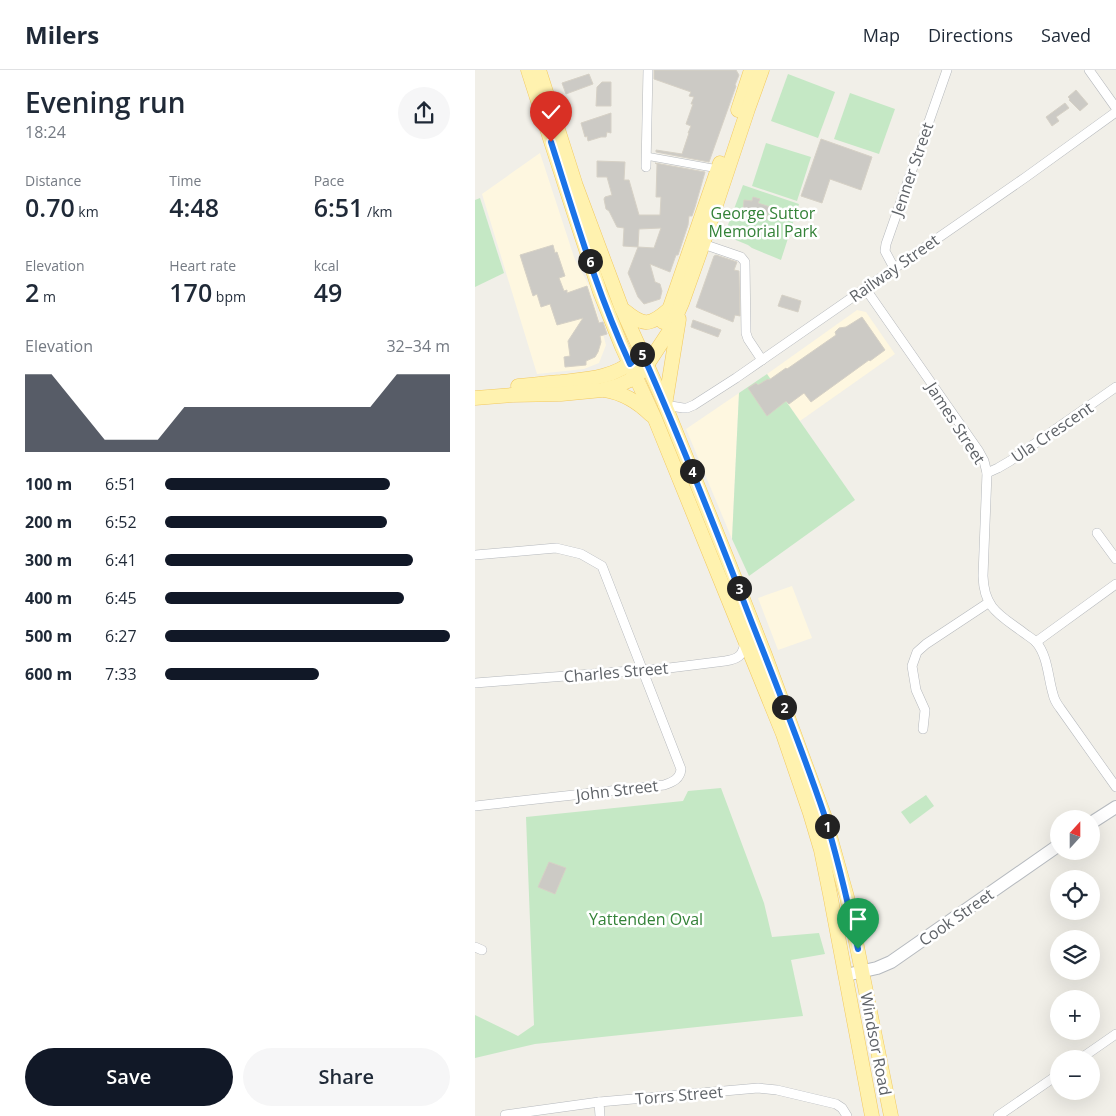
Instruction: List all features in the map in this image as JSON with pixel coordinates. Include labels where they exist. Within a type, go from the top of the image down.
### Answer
[{"type":"main road","name":"Windsor Road","points":[[528,70],[600,292],[655,419],[783,734],[810,813],[826,873],[872,1116]]},
{"type":"main road","name":"Windsor Road","points":[[539,70],[576,186],[622,308],[665,405],[726,556],[813,782],[834,847],[847,897],[891,1116]]},
{"type":"main road","points":[[645,359],[648,347],[669,310],[751,70]]},
{"type":"main road","points":[[475,398],[512,394],[561,394],[602,390],[617,386],[645,359],[670,330],[682,303],[763,70]]},
{"type":"main road","points":[[665,405],[682,303]]},
{"type":"main road","points":[[622,308],[639,321],[647,322],[657,320],[669,310]]},
{"type":"main road","points":[[475,391],[589,379],[623,368],[633,370]]},
{"type":"main road","points":[[602,390],[634,400],[655,419]]},
{"type":"main road","points":[[1100,817],[1116,806]]},
{"type":"main road","name":"Cook Street","points":[[846,975],[880,967],[891,962],[1050,851]]},
{"type":"street","points":[[646,166],[648,70]]},
{"type":"street","name":"Jenner Street","points":[[893,268],[885,251],[886,244],[947,70]]},
{"type":"street","points":[[1089,70],[1116,108]]},
{"type":"street","name":"Railway Street","points":[[665,405],[687,408],[703,399],[1026,177],[1116,112]]},
{"type":"street","points":[[646,156],[718,169]]},
{"type":"street","points":[[703,244],[741,257],[745,262],[746,333],[762,360]]},
{"type":"street","name":"James Street","points":[[865,288],[978,450],[984,462],[987,473],[983,589],[988,603]]},
{"type":"street","name":"Ula Crescent","points":[[987,473],[1010,461],[1116,388]]},
{"type":"street","points":[[1097,533],[1116,559]]},
{"type":"street","name":"John Street","points":[[475,555],[556,548],[581,554],[603,566],[681,769],[677,779],[664,785],[475,806]]},
{"type":"street","points":[[1036,642],[1116,584]]},
{"type":"street","points":[[923,729],[925,710],[916,690],[912,666],[917,652],[988,603],[997,613],[1036,642],[1046,663],[1053,697],[1116,788]]},
{"type":"street","name":"Charles Street","points":[[475,683],[644,672],[733,660],[744,650],[745,640]]},
{"type":"street","points":[[1093,1050],[1116,1034]]},
{"type":"street","points":[[998,1116],[1050,1080]]},
{"type":"street","name":"Torrs Street","points":[[505,1115],[599,1102],[758,1088],[836,1104],[842,1108],[847,1116]]},
{"type":"street","points":[[599,1102],[600,1116]]},
{"type":"shaded area","points":[[540,153],[575,260],[590,287],[606,345],[599,363],[584,369],[537,374],[482,194]]},
{"type":"shaded area","points":[[857,310],[866,312],[895,354],[800,421],[767,374]]},
{"type":"shaded area","points":[[739,393],[732,539],[686,429]]},
{"type":"shaded area","points":[[792,586],[812,638],[778,650],[758,598]]},
{"type":"green space","points":[[788,74],[835,92],[818,138],[771,121]]},
{"type":"green space","points":[[850,93],[895,109],[879,154],[834,139]]},
{"type":"green space","points":[[766,143],[811,157],[797,201],[752,186]]},
{"type":"green space","name":"George Suttor Memorial Park","points":[[743,185],[799,204],[781,260],[726,236],[728,225]]},
{"type":"green space","points":[[480,198],[504,273],[475,287],[475,200]]},
{"type":"green space","points":[[767,374],[855,500],[749,576],[732,539],[739,393]]},
{"type":"green space","name":"Yattenden Oval","points":[[721,788],[764,903],[772,937],[819,933],[825,954],[791,960],[803,1016],[535,1044],[475,1058],[475,1015],[518,1036],[534,1025],[526,817],[683,801],[688,791]]},
{"type":"green space","points":[[926,795],[934,806],[910,824],[901,812]]},
{"type":"building","points":[[654,70],[736,70],[739,75],[709,162],[656,152],[656,150],[682,154],[691,126],[686,124],[694,97],[689,96],[691,92],[654,79]]},
{"type":"building","points":[[589,74],[593,84],[566,94],[562,83]]},
{"type":"building","points":[[602,82],[611,82],[611,106],[596,106],[597,87]]},
{"type":"building","points":[[1076,90],[1088,104],[1080,111],[1068,97]]},
{"type":"building","points":[[1065,103],[1069,108],[1056,117],[1059,121],[1052,126],[1046,117]]},
{"type":"building","points":[[611,113],[611,133],[607,132],[606,137],[588,141],[581,123]]},
{"type":"building","points":[[821,139],[872,157],[861,190],[830,179],[822,203],[801,196]]},
{"type":"building","points":[[597,161],[625,162],[624,180],[629,180],[639,215],[660,215],[661,197],[656,197],[657,164],[655,163],[705,172],[692,216],[689,216],[678,255],[676,255],[670,272],[650,264],[655,282],[660,284],[662,291],[660,299],[644,304],[638,297],[628,273],[638,247],[623,246],[624,228],[617,227],[609,211],[606,209],[604,199],[612,195],[607,177],[597,177]],"holes":[[[661,228],[654,248],[638,247],[639,229]]]},
{"type":"building","points":[[753,197],[760,199],[758,203],[770,207],[766,220],[743,210],[744,200],[752,201]]},
{"type":"building","points":[[553,245],[565,276],[559,278],[564,291],[567,290],[567,293],[587,286],[599,323],[603,322],[607,334],[600,336],[601,342],[598,352],[595,357],[586,361],[586,365],[565,367],[564,357],[570,356],[568,341],[583,318],[557,325],[550,304],[541,307],[537,294],[533,296],[520,255]]},
{"type":"building","points":[[714,256],[737,262],[734,270],[739,271],[740,316],[735,315],[733,322],[696,307]]},
{"type":"building","points":[[782,295],[801,301],[798,312],[778,306]]},
{"type":"building","points":[[862,317],[885,350],[811,402],[804,393],[789,404],[786,401],[767,416],[748,388],[756,383],[758,385],[769,380],[787,369],[836,335],[835,332],[839,328],[846,327]]},
{"type":"building","points":[[693,320],[721,330],[718,337],[691,327]]},
{"type":"building","points":[[549,862],[566,868],[555,894],[538,887]]},
{"type":"route","points":[[551,142],[600,292],[622,347],[630,364],[642,353],[665,405],[765,655],[824,814],[847,897],[858,949]]}]
